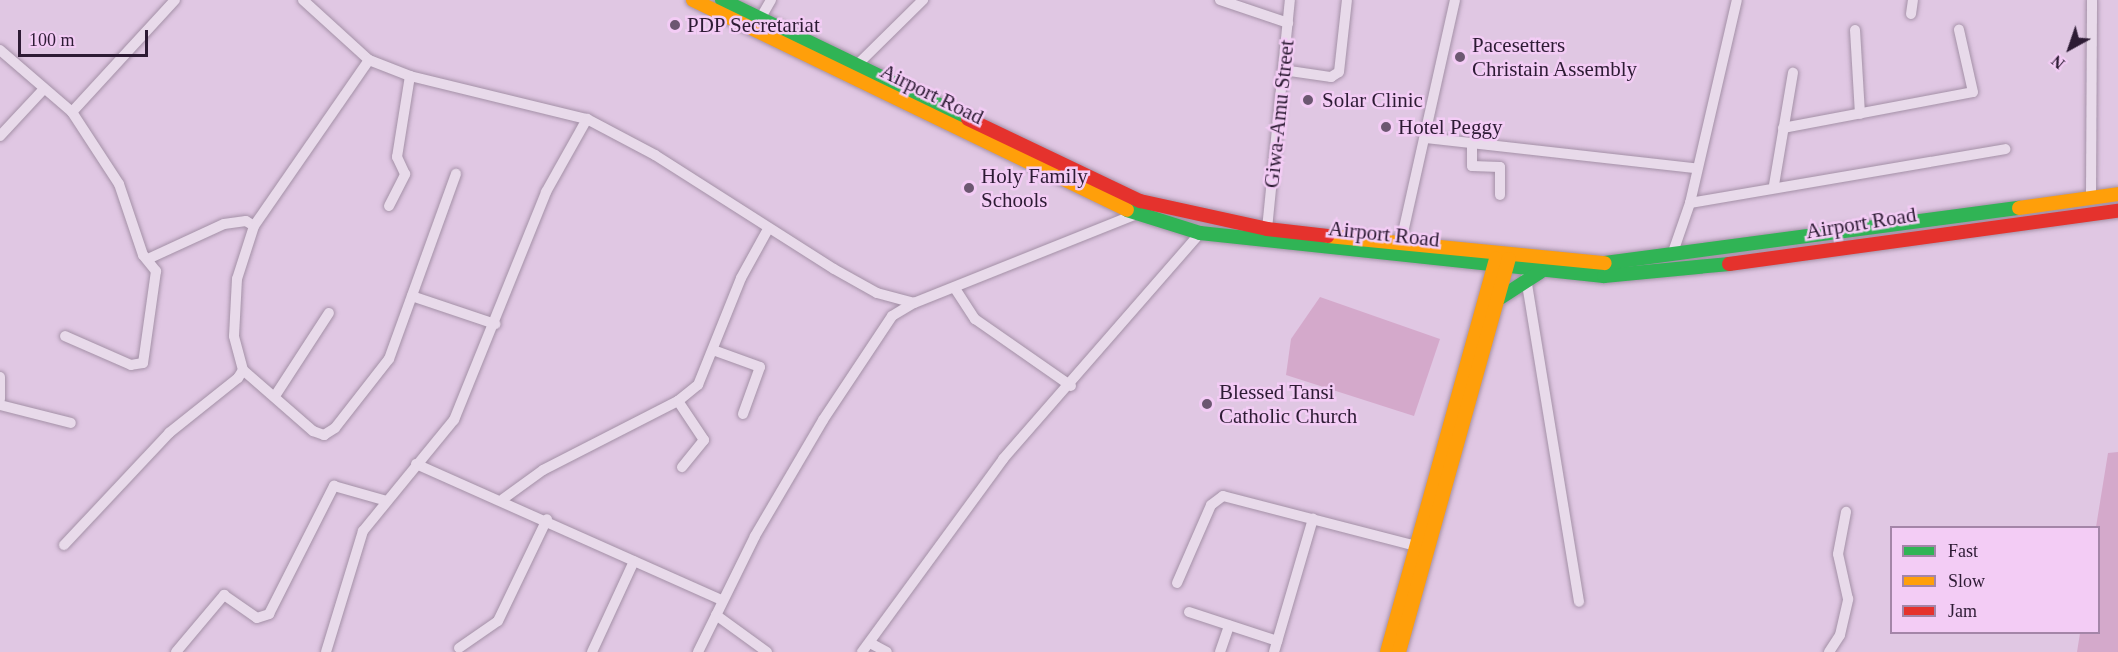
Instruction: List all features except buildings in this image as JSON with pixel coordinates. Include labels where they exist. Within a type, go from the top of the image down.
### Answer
[{"type":"main road","name":"Airport Road","points":[[693,0],[1011,156],[1136,214],[1200,233],[1473,264],[1502,261],[1540,272],[1604,276],[1690,269],[2118,211]]},
{"type":"main road","name":"Airport Road","points":[[722,0],[1140,201],[1267,229],[1502,261],[1614,265],[1672,255],[2118,194]]},
{"type":"main road","points":[[1011,156],[1018,142]]},
{"type":"main road","points":[[1399,652],[1495,296],[1502,261]]},
{"type":"main road","points":[[1387,652],[1417,546],[1495,296],[1484,272],[1473,264]]},
{"type":"main road","points":[[1495,296],[1540,272]]},
{"type":"street","points":[[72,112],[175,0]]},
{"type":"street","points":[[303,0],[369,60],[410,76],[587,119],[656,155],[768,229],[877,293],[914,303]]},
{"type":"street","points":[[760,19],[771,0]]},
{"type":"street","points":[[857,65],[922,0]]},
{"type":"street","points":[[1220,0],[1288,23]]},
{"type":"street","name":"Giwa-Amu Street","points":[[1267,229],[1290,0]]},
{"type":"street","points":[[1283,70],[1331,77],[1339,72],[1347,0]]},
{"type":"street","points":[[1400,246],[1426,138],[1455,0]]},
{"type":"street","points":[[1672,255],[1690,203],[1694,168],[1737,0]]},
{"type":"street","points":[[1911,14],[1913,0]]},
{"type":"street","points":[[2091,197],[2092,0]]},
{"type":"street","points":[[1855,30],[1860,114]]},
{"type":"street","points":[[1783,128],[1974,92],[1959,30]]},
{"type":"street","points":[[0,50],[42,91],[72,112],[119,184],[143,255],[150,258],[158,280],[143,363],[131,365],[65,336]]},
{"type":"street","points":[[369,60],[254,226],[237,279],[234,336],[243,370],[313,431],[324,435],[336,428],[389,359],[456,174]]},
{"type":"street","points":[[1774,185],[1793,73]]},
{"type":"street","points":[[389,206],[405,174],[398,158],[410,76]]},
{"type":"street","points":[[0,136],[42,91]]},
{"type":"street","points":[[326,652],[363,531],[454,420],[495,324],[546,192],[587,119]]},
{"type":"street","points":[[1426,138],[1694,168]]},
{"type":"street","points":[[1472,143],[1472,166],[1500,167],[1500,195]]},
{"type":"street","points":[[1690,203],[1774,185],[2005,149]]},
{"type":"street","points":[[698,652],[722,600],[824,420],[892,316],[914,303],[956,290],[1136,214]]},
{"type":"street","points":[[150,258],[224,224],[246,221],[254,226]]},
{"type":"street","points":[[503,499],[543,470],[678,401],[698,385],[741,278],[768,229]]},
{"type":"street","points":[[862,652],[997,467],[1071,386],[1200,233]]},
{"type":"street","points":[[1526,278],[1579,602]]},
{"type":"street","points":[[956,290],[975,319],[1071,386]]},
{"type":"street","points":[[412,296],[495,324]]},
{"type":"street","points":[[275,396],[329,313]]},
{"type":"street","points":[[713,350],[760,367],[743,414]]},
{"type":"street","points":[[64,545],[169,433],[243,370]]},
{"type":"street","points":[[0,377],[0,399]]},
{"type":"street","points":[[678,401],[704,440],[682,468]]},
{"type":"street","points":[[0,405],[71,423]]},
{"type":"street","points":[[416,464],[503,499],[722,600]]},
{"type":"street","points":[[176,652],[224,595],[257,618],[270,614],[334,486],[387,501]]},
{"type":"street","points":[[1177,583],[1211,505],[1223,496],[1417,546]]},
{"type":"street","points":[[1829,652],[1840,635],[1848,599],[1838,554],[1846,512]]},
{"type":"street","points":[[459,648],[504,612],[547,519]]},
{"type":"street","points":[[1189,612],[1229,626],[1275,647],[1313,519]]},
{"type":"street","points":[[592,652],[634,561]]},
{"type":"street","points":[[716,615],[767,652]]},
{"type":"street","points":[[1220,652],[1229,626]]},
{"type":"street","points":[[870,643],[887,652]]},
{"type":"shaded area","points":[[1320,297],[1440,339],[1414,416],[1286,375],[1291,339]]},
{"type":"shaded area","points":[[2118,452],[2118,652],[2077,652],[2080,634],[2100,634],[2100,526],[2096,526],[2108,453]]},
{"type":"traffic: fast","points":[[722,0],[968,119]]},
{"type":"traffic: fast","points":[[1605,263],[2019,208]]},
{"type":"traffic: fast","points":[[1127,210],[1200,233],[1604,276],[1729,264]]},
{"type":"traffic: fast","points":[[1500,298],[1540,272]]},
{"type":"traffic: slow","points":[[693,0],[1127,210]]},
{"type":"traffic: slow","points":[[2019,208],[2118,194]]},
{"type":"traffic: slow","points":[[1328,236],[1605,263]]},
{"type":"traffic: slow","points":[[1387,652],[1496,259]]},
{"type":"traffic: slow","points":[[1399,652],[1509,259]]},
{"type":"traffic: jam","points":[[968,119],[1140,201],[1267,229],[1328,236]]},
{"type":"traffic: jam","points":[[1729,264],[2118,211]]},
{"type":"place","name":"PDP Secretariat","points":[[675,25]]},
{"type":"place","name":"Pacesetters Christain Assembly","points":[[1460,57]]},
{"type":"place","name":"Solar Clinic","points":[[1308,100]]},
{"type":"place","name":"Hotel Peggy","points":[[1386,127]]},
{"type":"place","name":"Holy Family Schools","points":[[969,188]]},
{"type":"place","name":"Blessed Tansi Catholic Church","points":[[1207,404]]}]
